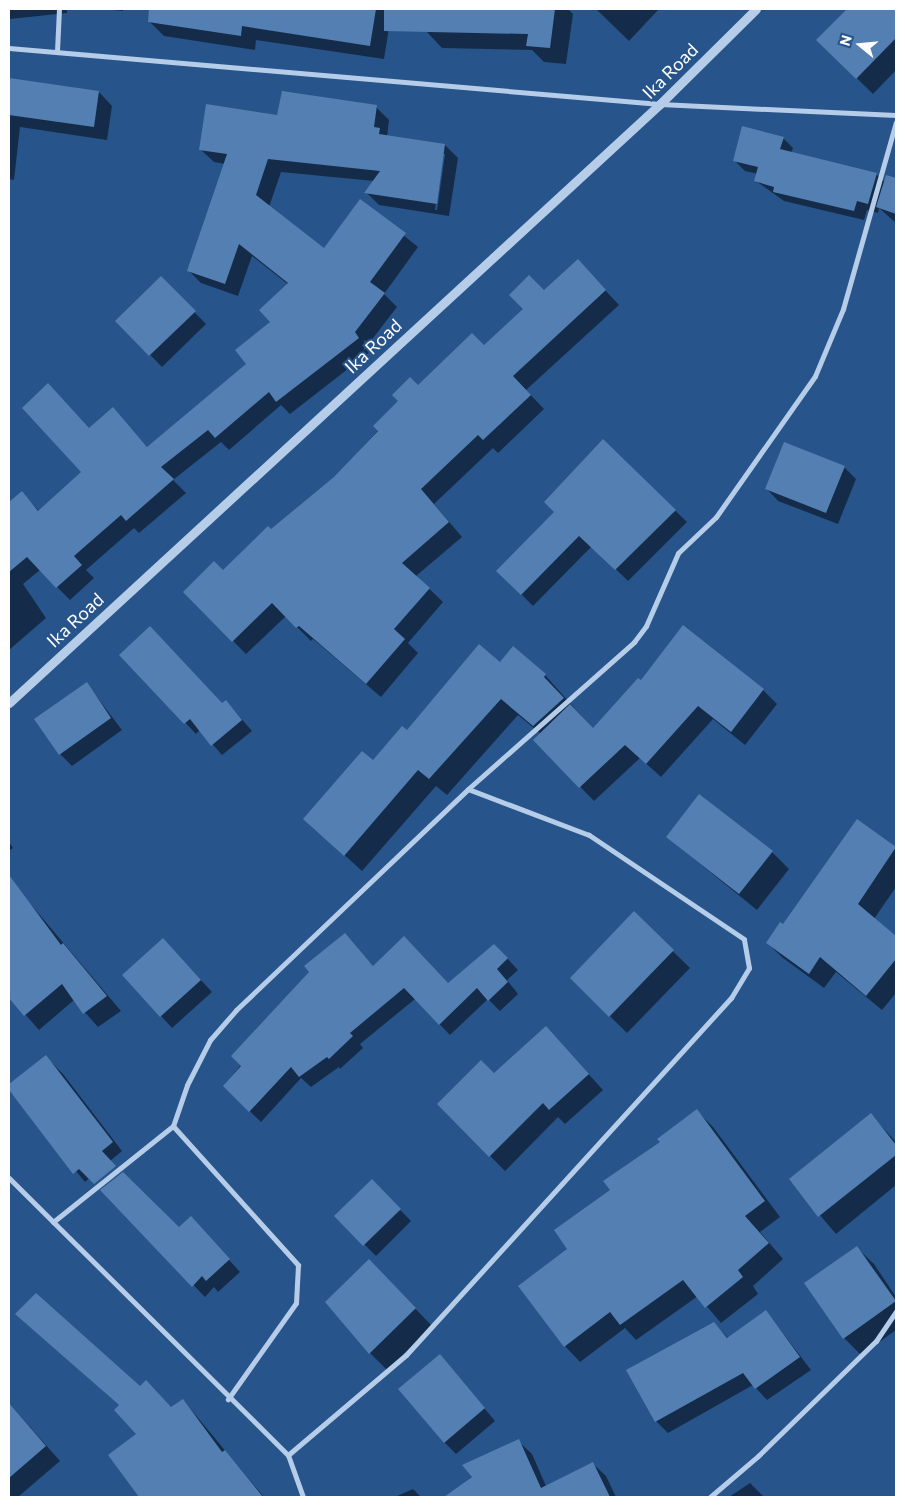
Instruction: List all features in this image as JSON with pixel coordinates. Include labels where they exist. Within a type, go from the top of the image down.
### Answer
[{"type":"street","points":[[57,51],[60,9]]},
{"type":"street","name":"Ika Road","points":[[9,704],[660,104],[756,9]]},
{"type":"street","points":[[9,48],[660,104],[896,115]]},
{"type":"street","points":[[52,1222],[173,1126],[187,1085],[210,1040],[223,1025],[468,789],[634,642],[646,626],[678,553],[716,517],[815,376],[843,309],[896,122]]},
{"type":"street","points":[[288,1455],[406,1355],[731,998],[749,968],[744,939],[589,835],[468,789]]},
{"type":"street","points":[[173,1126],[298,1265],[296,1302],[228,1399]]},
{"type":"street","points":[[9,1178],[228,1399],[288,1455],[304,1497]]},
{"type":"street","points":[[710,1497],[758,1456],[876,1341],[896,1311]]},
{"type":"building","points":[[149,9],[376,9],[370,46],[242,26],[241,36],[148,22]]},
{"type":"building","points":[[384,9],[555,9],[550,48],[526,46],[528,34],[384,31]]},
{"type":"building","points":[[847,9],[896,9],[896,38],[856,79],[816,40]]},
{"type":"building","points":[[9,78],[99,91],[94,127],[9,115]]},
{"type":"building","points":[[282,91],[377,105],[374,127],[380,128],[379,134],[445,144],[437,204],[364,193],[380,171],[268,159],[256,195],[324,248],[360,199],[406,233],[370,282],[385,293],[355,332],[359,338],[276,402],[269,392],[215,438],[208,430],[161,467],[174,479],[126,521],[121,515],[74,556],[82,565],[56,588],[27,557],[9,572],[9,502],[22,491],[38,511],[81,472],[22,408],[48,383],[89,428],[113,407],[147,447],[246,364],[235,350],[270,322],[259,310],[288,283],[239,244],[225,284],[187,271],[227,154],[199,150],[206,104],[277,115]]},
{"type":"building","points":[[742,126],[784,137],[780,149],[877,173],[868,204],[857,201],[854,211],[773,192],[774,187],[754,181],[758,167],[733,161]]},
{"type":"building","points":[[886,175],[896,178],[896,214],[876,207]]},
{"type":"building","points":[[578,259],[606,290],[513,376],[531,395],[483,440],[478,435],[421,489],[449,522],[402,563],[430,588],[394,629],[405,639],[366,684],[299,626],[296,628],[272,603],[232,642],[183,592],[214,561],[223,570],[268,526],[271,529],[334,477],[378,431],[373,426],[398,401],[392,395],[410,377],[418,385],[472,333],[484,345],[523,309],[509,295],[529,275],[544,290]]},
{"type":"building","points":[[161,276],[196,311],[149,356],[115,321]]},
{"type":"building","points":[[603,439],[676,510],[615,570],[579,536],[521,595],[496,571],[554,512],[544,502]]},
{"type":"building","points":[[784,442],[845,466],[826,513],[765,489]]},
{"type":"building","points":[[683,625],[764,689],[731,732],[698,706],[646,764],[625,745],[579,788],[533,740],[570,704],[593,728],[638,678],[641,680]]},
{"type":"building","points":[[150,626],[222,703],[226,700],[242,720],[211,746],[190,719],[184,724],[119,655]]},
{"type":"building","points":[[479,644],[500,662],[513,646],[546,674],[544,677],[564,698],[533,726],[501,699],[429,779],[418,770],[344,856],[303,819],[362,751],[373,760],[402,726],[407,730]]},
{"type":"building","points":[[87,682],[111,718],[59,755],[34,719]]},
{"type":"building","points":[[699,794],[773,851],[739,894],[666,837]]},
{"type":"building","points":[[857,819],[896,847],[858,904],[896,936],[896,959],[866,996],[820,957],[809,974],[766,943],[780,922],[783,924]]},
{"type":"building","points":[[9,875],[61,945],[63,943],[107,996],[83,1014],[62,984],[24,1016],[9,998]]},
{"type":"building","points":[[634,911],[674,950],[609,1017],[570,978]]},
{"type":"building","points":[[345,933],[373,966],[404,936],[448,983],[494,944],[508,958],[497,969],[508,982],[488,1001],[477,988],[439,1025],[404,988],[350,1033],[353,1036],[329,1059],[327,1057],[299,1077],[291,1067],[249,1112],[223,1086],[241,1066],[231,1056],[309,972],[304,966]]},
{"type":"building","points":[[163,938],[201,980],[160,1017],[122,975]]},
{"type":"building","points":[[546,1026],[589,1074],[549,1110],[543,1103],[489,1157],[437,1104],[481,1060],[494,1073]]},
{"type":"building","points":[[46,1055],[113,1142],[102,1151],[116,1166],[94,1184],[79,1169],[73,1174],[9,1090],[9,1084]]},
{"type":"building","points":[[697,1109],[765,1201],[745,1216],[769,1243],[738,1270],[743,1277],[705,1308],[683,1280],[620,1325],[610,1312],[564,1347],[518,1286],[567,1249],[554,1230],[610,1190],[603,1181],[660,1142],[657,1139]]},
{"type":"building","points":[[871,1113],[896,1145],[896,1155],[818,1217],[789,1179]]},
{"type":"building","points":[[123,1172],[179,1227],[191,1216],[230,1259],[206,1281],[202,1276],[192,1287],[100,1190]]},
{"type":"building","points":[[372,1179],[401,1209],[363,1246],[334,1216]]},
{"type":"building","points":[[857,1246],[896,1301],[843,1339],[804,1283]]},
{"type":"building","points":[[369,1259],[416,1308],[369,1354],[325,1302]]},
{"type":"building","points":[[36,1293],[140,1386],[146,1380],[171,1407],[183,1399],[222,1452],[225,1450],[263,1497],[139,1497],[108,1455],[136,1434],[114,1410],[119,1405],[15,1314]]},
{"type":"building","points":[[766,1310],[800,1357],[755,1389],[743,1373],[655,1422],[626,1370],[714,1322],[727,1338]]},
{"type":"building","points":[[440,1354],[485,1408],[444,1443],[398,1389]]},
{"type":"building","points":[[9,1403],[46,1446],[9,1478]]},
{"type":"building","points":[[519,1439],[541,1488],[593,1462],[610,1497],[444,1497],[472,1477],[462,1465]]}]
